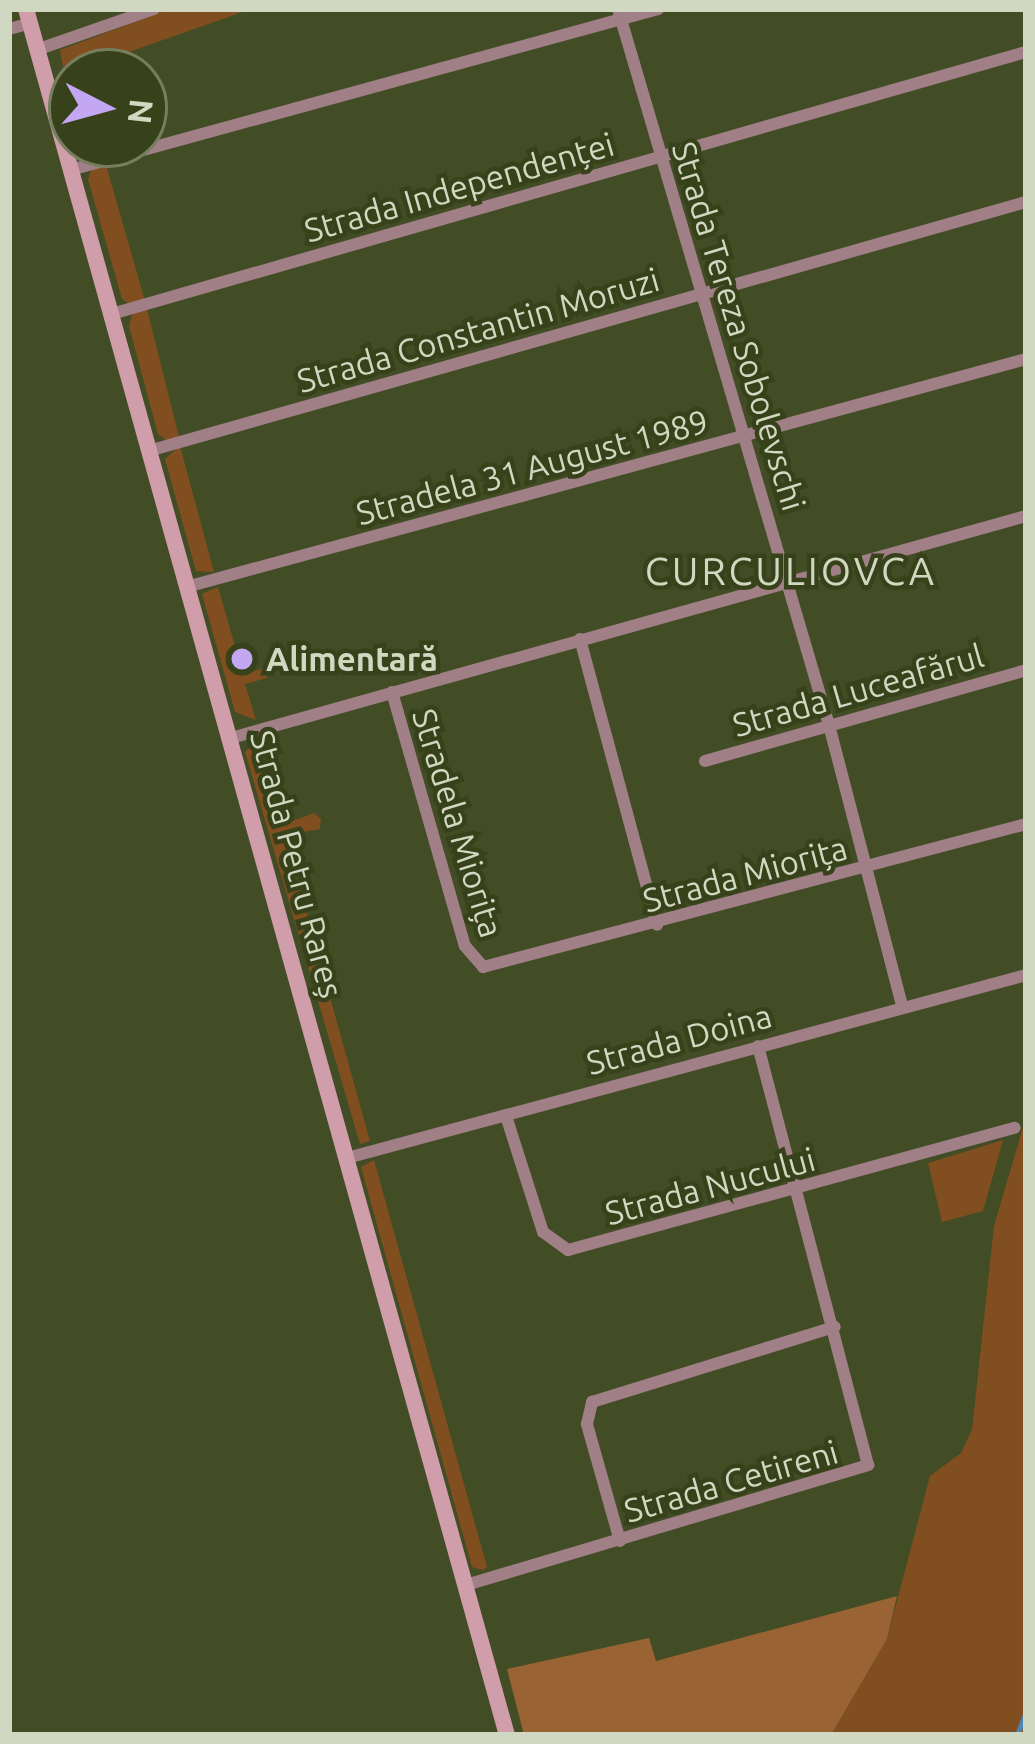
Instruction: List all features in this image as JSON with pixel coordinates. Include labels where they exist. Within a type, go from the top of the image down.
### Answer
[{"type":"main road","name":"Strada Petru Rareș","points":[[28,16],[115,313],[507,1735]]},
{"type":"street","points":[[39,49],[154,9]]},
{"type":"street","points":[[74,169],[619,14],[658,9]]},
{"type":"street","name":"Strada Tereza Sobolevschi","points":[[619,14],[829,725],[902,1005]]},
{"type":"street","points":[[9,29],[28,16]]},
{"type":"street","name":"Strada Independenței","points":[[115,313],[1026,52]]},
{"type":"street","name":"Strada Constantin Moruzi","points":[[152,450],[1026,202]]},
{"type":"street","name":"Stradela 31 August 1989","points":[[190,586],[1026,359]]},
{"type":"street","points":[[231,737],[1026,516]]},
{"type":"street","points":[[580,639],[657,926]]},
{"type":"street","name":"Strada Luceafărul","points":[[705,761],[1026,670]]},
{"type":"street","name":"Stradela Miorița","points":[[392,692],[477,965]]},
{"type":"street","name":"Strada Miorița","points":[[477,965],[520,964],[1026,824]]},
{"type":"street","name":"Strada Doina","points":[[347,1158],[1026,975]]},
{"type":"street","name":"Strada Cetireni","points":[[466,1585],[866,1468],[869,1449],[758,1046]]},
{"type":"street","name":"Strada Nucului","points":[[506,1115],[543,1232],[561,1249],[797,1190],[1015,1128]]},
{"type":"street","points":[[620,1540],[587,1424],[592,1402],[835,1327]]},
{"type":"shaded area","points":[[170,9],[251,9],[140,48],[65,48]]},
{"type":"shaded area","points":[[92,168],[107,168],[145,301],[131,305],[122,299],[88,179]]},
{"type":"shaded area","points":[[147,309],[179,437],[167,441],[158,434],[129,326],[133,312]]},
{"type":"shaded area","points":[[180,446],[214,572],[196,571],[165,459]]},
{"type":"shaded area","points":[[218,587],[243,674],[265,668],[267,678],[245,684],[256,720],[235,712],[202,594]]},
{"type":"shaded area","points":[[259,739],[282,825],[314,813],[321,819],[320,829],[285,835],[370,1141],[360,1144],[245,752]]},
{"type":"shaded area","points":[[1026,1117],[1026,1735],[831,1735],[887,1639],[930,1476],[961,1453],[972,1430],[994,1226]]},
{"type":"shaded area","points":[[1003,1140],[983,1211],[942,1222],[928,1163]]},
{"type":"shaded area","points":[[374,1160],[487,1567],[483,1570],[472,1567],[361,1167]]},
{"type":"shaded area","points":[[897,1596],[887,1639],[831,1735],[524,1735],[507,1669],[649,1638],[656,1661]]},
{"type":"waterway","points":[[1017,1735],[1026,1712]]},
{"type":"place","name":"Alimentară","points":[[242,659]]},
{"type":"district","name":"CURCULIOVCA","points":[[791,571]]}]
